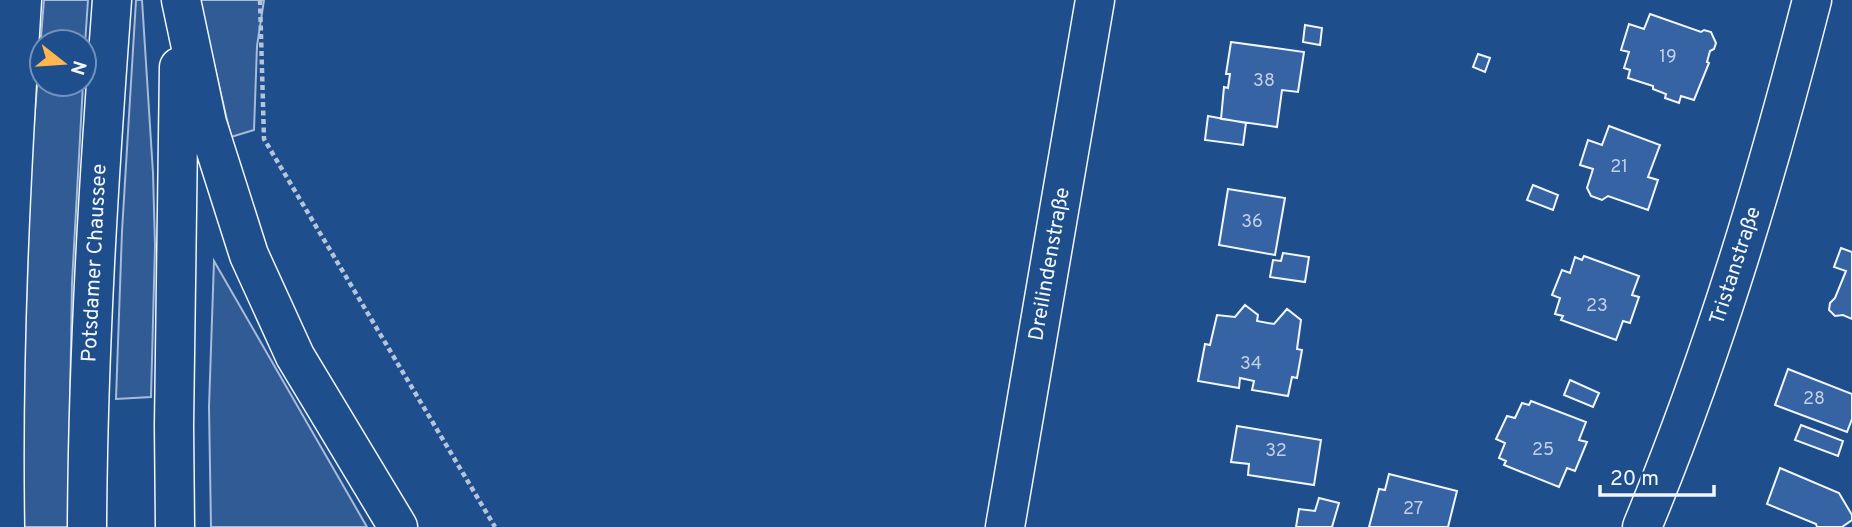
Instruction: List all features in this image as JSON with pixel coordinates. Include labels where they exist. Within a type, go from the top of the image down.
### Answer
[{"type":"main road","points":[[0,28],[5,0]]},
{"type":"main road","points":[[5,527],[9,209],[22,0]]},
{"type":"main road","name":"Potsdamer Chaussee","points":[[87,527],[88,400],[96,212],[112,0]]},
{"type":"main road","points":[[176,527],[174,426],[181,0]]},
{"type":"main road","points":[[181,0],[207,123],[249,255],[295,356],[398,527]]},
{"type":"main road","name":"Dreilindenstraße","points":[[1005,527],[1095,0]]},
{"type":"main road","name":"Tristanstraße","points":[[1642,527],[1707,355],[1748,231],[1812,0]]},
{"type":"path","points":[[260,0],[264,139],[495,527]]},
{"type":"shaded area","points":[[44,0],[88,0],[86,28],[42,28]]},
{"type":"shaded area","points":[[136,0],[142,0],[153,173],[155,245],[151,397],[116,399],[122,231]]},
{"type":"shaded area","points":[[199,0],[264,0],[257,46],[254,130],[231,137]]},
{"type":"shaded area","points":[[36,98],[82,98],[72,283],[68,527],[22,527],[22,419],[31,160]]},
{"type":"shaded area","points":[[214,261],[367,527],[211,527],[209,407]]},
{"type":"building","points":[[1650,14],[1701,32],[1711,32],[1716,43],[1710,51],[1709,63],[1694,100],[1681,96],[1679,103],[1665,98],[1666,94],[1653,89],[1653,86],[1628,78],[1630,70],[1624,68],[1629,52],[1621,50],[1629,24],[1644,29]]},
{"type":"building","points":[[1305,25],[1322,28],[1320,45],[1303,42]]},
{"type":"building","points":[[1231,42],[1304,52],[1298,92],[1282,90],[1277,127],[1221,119],[1224,87],[1228,88],[1230,74],[1226,74]]},
{"type":"building","points":[[1478,54],[1490,58],[1485,72],[1473,67]]},
{"type":"building","points":[[1208,116],[1246,123],[1243,145],[1205,140]]},
{"type":"building","points":[[1609,126],[1660,145],[1648,177],[1658,180],[1648,210],[1608,196],[1602,200],[1591,196],[1587,188],[1593,169],[1580,165],[1588,140],[1602,145]]},
{"type":"building","points":[[1533,185],[1558,195],[1553,210],[1527,200]]},
{"type":"building","points":[[1228,189],[1285,198],[1275,255],[1219,245]]},
{"type":"building","points":[[1841,248],[1852,252],[1852,319],[1843,315],[1835,316],[1829,310],[1846,271],[1834,267]]},
{"type":"building","points":[[1283,253],[1309,257],[1305,282],[1270,277],[1273,260],[1281,261]]},
{"type":"building","points":[[1584,256],[1639,276],[1632,295],[1639,297],[1630,323],[1623,321],[1616,340],[1561,320],[1563,316],[1555,314],[1560,298],[1552,295],[1562,270],[1570,273],[1575,257],[1582,260]]},
{"type":"building","points":[[1245,305],[1258,315],[1257,321],[1274,324],[1287,309],[1301,320],[1297,349],[1302,350],[1297,378],[1292,377],[1288,396],[1252,390],[1254,381],[1240,378],[1239,388],[1198,381],[1205,344],[1210,345],[1217,315],[1235,317]]},
{"type":"building","points":[[1788,369],[1852,394],[1852,419],[1847,432],[1775,405]]},
{"type":"building","points":[[1570,380],[1599,393],[1593,407],[1564,395]]},
{"type":"building","points":[[1531,401],[1586,422],[1579,440],[1587,442],[1575,471],[1567,468],[1559,487],[1504,465],[1506,461],[1499,458],[1505,443],[1496,439],[1507,416],[1515,418],[1522,403],[1529,405]]},
{"type":"building","points":[[1801,425],[1843,441],[1838,456],[1795,440]]},
{"type":"building","points":[[1237,426],[1321,440],[1314,485],[1248,475],[1249,464],[1231,462]]},
{"type":"building","points":[[1780,468],[1839,493],[1852,515],[1852,520],[1842,527],[1817,527],[1816,524],[1767,504]]},
{"type":"building","points":[[1389,474],[1457,491],[1448,527],[1369,527],[1379,489],[1385,490]]},
{"type":"building","points":[[1319,498],[1339,503],[1332,527],[1296,527],[1299,509],[1315,511]]}]
